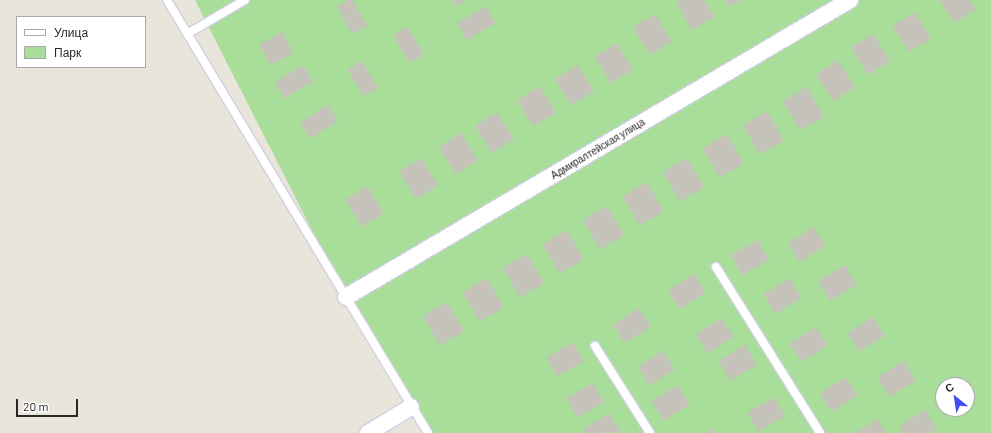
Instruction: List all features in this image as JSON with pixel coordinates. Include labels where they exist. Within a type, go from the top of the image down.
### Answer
[{"type":"street","name":"Адмиралтейская улица","points":[[346,297],[850,0]]},
{"type":"street","points":[[368,433],[411,407]]},
{"type":"lane","points":[[167,0],[428,433]]},
{"type":"lane","points":[[187,34],[245,0]]},
{"type":"lane","points":[[716,267],[820,433]]},
{"type":"lane","points":[[595,346],[650,433]]},
{"type":"green space","points":[[195,0],[991,0],[991,433],[428,433],[346,297]]},
{"type":"building","points":[[348,0],[353,0],[367,26],[352,34],[337,6]]},
{"type":"building","points":[[453,0],[467,0],[456,6]]},
{"type":"building","points":[[681,0],[704,0],[715,17],[692,30],[676,3]]},
{"type":"building","points":[[725,0],[741,0],[729,7]]},
{"type":"building","points":[[940,0],[970,0],[976,9],[954,23]]},
{"type":"building","points":[[486,6],[496,23],[467,40],[457,23]]},
{"type":"building","points":[[915,12],[931,39],[909,52],[893,25]]},
{"type":"building","points":[[655,14],[672,41],[650,55],[633,28]]},
{"type":"building","points":[[408,27],[424,55],[409,63],[393,36]]},
{"type":"building","points":[[282,32],[293,53],[270,65],[259,44]]},
{"type":"building","points":[[873,34],[890,61],[868,75],[851,48]]},
{"type":"building","points":[[617,43],[633,70],[611,83],[595,56]]},
{"type":"building","points":[[838,60],[855,87],[833,101],[816,74]]},
{"type":"building","points":[[362,61],[378,88],[363,96],[347,70]]},
{"type":"building","points":[[303,65],[313,81],[285,99],[275,82]]},
{"type":"building","points":[[578,65],[594,92],[571,105],[555,79]]},
{"type":"building","points":[[540,86],[556,113],[533,126],[517,100]]},
{"type":"building","points":[[807,87],[824,116],[800,130],[783,101]]},
{"type":"building","points":[[328,105],[338,121],[310,139],[300,122]]},
{"type":"building","points":[[767,111],[784,140],[760,154],[743,125]]},
{"type":"building","points":[[497,112],[514,139],[492,153],[475,126]]},
{"type":"building","points":[[461,133],[478,160],[456,174],[439,147]]},
{"type":"building","points":[[727,134],[744,163],[720,177],[703,148]]},
{"type":"building","points":[[421,158],[438,185],[416,199],[399,172]]},
{"type":"building","points":[[687,158],[704,187],[680,201],[663,172]]},
{"type":"building","points":[[647,182],[664,211],[640,225],[623,196]]},
{"type":"building","points":[[367,186],[384,213],[362,227],[345,200]]},
{"type":"building","points":[[607,206],[624,235],[600,249],[583,220]]},
{"type":"building","points":[[814,227],[826,246],[799,262],[788,243]]},
{"type":"building","points":[[567,230],[584,259],[560,273],[543,244]]},
{"type":"building","points":[[758,240],[769,260],[742,275],[731,255]]},
{"type":"building","points":[[527,254],[544,283],[520,297],[503,268]]},
{"type":"building","points":[[845,265],[857,285],[830,301],[818,281]]},
{"type":"building","points":[[694,274],[706,293],[679,309],[668,290]]},
{"type":"building","points":[[487,278],[504,307],[480,321],[463,292]]},
{"type":"building","points":[[790,278],[802,298],[775,314],[763,294]]},
{"type":"building","points":[[447,302],[464,331],[440,345],[423,316]]},
{"type":"building","points":[[639,308],[651,327],[624,343],[613,324]]},
{"type":"building","points":[[873,317],[885,336],[859,352],[848,333]]},
{"type":"building","points":[[722,318],[734,337],[707,353],[696,334]]},
{"type":"building","points":[[816,327],[828,346],[801,362],[790,343]]},
{"type":"building","points":[[573,342],[584,361],[557,377],[546,358]]},
{"type":"building","points":[[745,345],[757,365],[730,381],[718,361]]},
{"type":"building","points":[[663,351],[675,370],[649,386],[638,367]]},
{"type":"building","points":[[904,361],[916,381],[889,397],[877,377]]},
{"type":"building","points":[[846,377],[858,396],[831,412],[820,393]]},
{"type":"building","points":[[593,383],[604,402],[577,418],[566,399]]},
{"type":"building","points":[[678,385],[690,405],[663,421],[651,401]]},
{"type":"building","points":[[774,397],[785,416],[758,432],[747,412]]},
{"type":"building","points":[[925,410],[937,429],[930,433],[904,433],[899,426]]},
{"type":"building","points":[[609,413],[621,432],[585,433],[583,429]]},
{"type":"building","points":[[878,419],[886,433],[854,433]]},
{"type":"building","points":[[712,429],[714,433],[705,433]]}]
